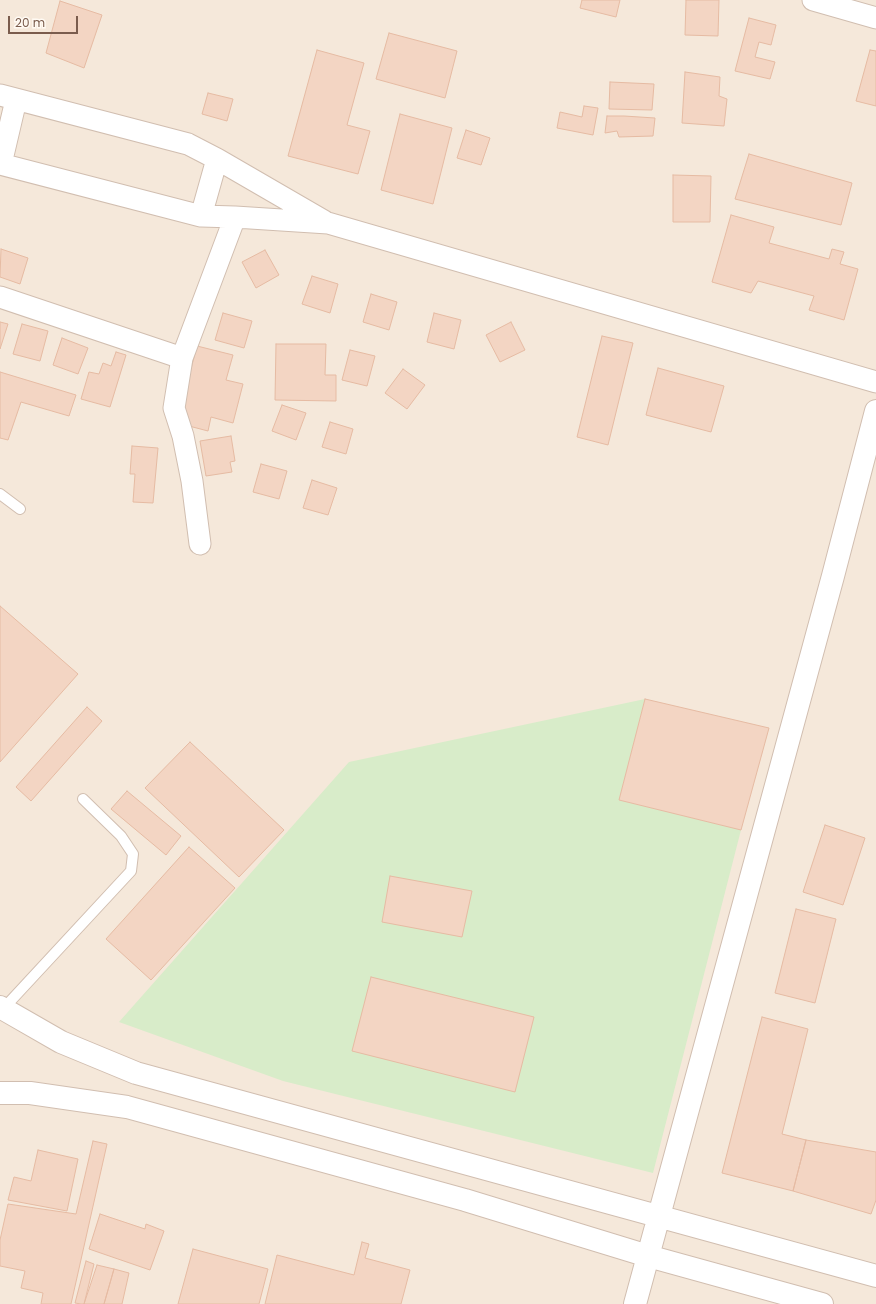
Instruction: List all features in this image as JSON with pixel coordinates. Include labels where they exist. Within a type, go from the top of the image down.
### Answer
[{"type":"street","points":[[813,0],[876,18]]},
{"type":"street","points":[[328,223],[188,144],[8,97],[0,164],[201,216],[328,223],[876,382]]},
{"type":"street","points":[[201,216],[217,159]]},
{"type":"street","points":[[200,544],[192,481],[183,436],[174,408],[182,358],[235,217]]},
{"type":"street","points":[[0,297],[182,358]]},
{"type":"street","points":[[635,1304],[833,576],[876,411]]},
{"type":"street","points":[[2,1008],[61,1042],[136,1073],[876,1276]]},
{"type":"street","points":[[127,1107],[136,1073]]},
{"type":"street","points":[[0,1093],[30,1093],[127,1107],[465,1200],[648,1256],[822,1304]]},
{"type":"lane","points":[[0,494],[20,509]]},
{"type":"lane","points":[[2,1008],[131,871],[133,854],[121,836],[83,799]]},
{"type":"shaded area","points":[[0,0],[876,0],[876,1304],[0,1304]]},
{"type":"green space","points":[[645,699],[619,800],[741,830],[653,1173],[283,1081],[119,1022],[349,762]]},
{"type":"building","points":[[582,0],[620,0],[616,17],[580,8]]},
{"type":"building","points":[[686,0],[719,0],[718,36],[685,35]]},
{"type":"building","points":[[60,1],[102,15],[84,68],[46,53]]},
{"type":"building","points":[[749,18],[776,25],[771,45],[759,42],[755,57],[775,62],[770,79],[735,71]]},
{"type":"building","points":[[389,33],[457,51],[445,98],[376,79]]},
{"type":"building","points":[[317,50],[364,63],[347,125],[370,131],[358,174],[288,156]]},
{"type":"building","points":[[870,50],[876,51],[876,106],[856,101]]},
{"type":"building","points":[[685,72],[720,77],[719,96],[727,99],[724,126],[682,123]]},
{"type":"building","points":[[610,82],[654,84],[652,110],[609,109]]},
{"type":"building","points":[[208,93],[233,99],[227,121],[202,114]]},
{"type":"building","points":[[584,106],[598,108],[593,135],[557,128],[560,112],[582,117]]},
{"type":"building","points":[[400,114],[452,128],[433,204],[381,190]]},
{"type":"building","points":[[607,116],[655,118],[653,136],[619,137],[617,131],[605,133]]},
{"type":"building","points":[[466,130],[490,138],[481,165],[457,158]]},
{"type":"building","points":[[749,154],[852,183],[841,225],[735,199]]},
{"type":"building","points":[[673,175],[711,176],[710,222],[673,222]]},
{"type":"building","points":[[731,215],[774,227],[769,243],[829,259],[832,249],[844,252],[840,264],[858,269],[844,320],[809,310],[814,296],[758,281],[751,293],[712,282]]},
{"type":"building","points":[[1,249],[28,258],[20,284],[0,277]]},
{"type":"building","points":[[265,250],[279,275],[256,288],[242,262]]},
{"type":"building","points":[[312,276],[338,284],[330,313],[302,304]]},
{"type":"building","points":[[371,294],[397,302],[389,330],[363,322]]},
{"type":"building","points":[[223,313],[252,321],[244,348],[215,340]]},
{"type":"building","points":[[434,313],[461,320],[454,349],[427,342]]},
{"type":"building","points":[[0,322],[8,324],[0,349]]},
{"type":"building","points":[[511,322],[525,350],[500,362],[486,335]]},
{"type":"building","points":[[22,324],[48,331],[40,361],[13,354]]},
{"type":"building","points":[[602,336],[633,343],[608,445],[577,437]]},
{"type":"building","points":[[62,338],[88,348],[78,374],[53,365]]},
{"type":"building","points":[[276,344],[326,344],[325,375],[336,375],[336,401],[275,400]]},
{"type":"building","points":[[197,346],[233,355],[226,380],[243,384],[233,423],[211,417],[208,431],[189,426],[182,403]]},
{"type":"building","points":[[350,350],[375,356],[367,386],[342,380]]},
{"type":"building","points":[[116,352],[126,355],[110,407],[81,399],[89,372],[99,374],[103,363],[111,366]]},
{"type":"building","points":[[658,368],[724,386],[711,432],[646,415]]},
{"type":"building","points":[[403,369],[425,385],[407,409],[385,393]]},
{"type":"building","points":[[0,372],[76,395],[69,416],[21,402],[8,440],[0,438]]},
{"type":"building","points":[[282,405],[306,413],[296,440],[272,431]]},
{"type":"building","points":[[330,422],[353,429],[346,454],[322,447]]},
{"type":"building","points":[[231,436],[235,461],[230,462],[232,472],[206,476],[200,441]]},
{"type":"building","points":[[132,446],[158,448],[153,503],[133,502],[135,474],[130,474]]},
{"type":"building","points":[[261,464],[287,471],[279,499],[253,492]]},
{"type":"building","points":[[312,480],[337,488],[328,515],[303,508]]},
{"type":"building","points":[[0,606],[78,674],[0,762]]},
{"type":"building","points":[[645,699],[769,728],[741,830],[619,800]]},
{"type":"building","points":[[87,707],[102,721],[31,801],[16,787]]},
{"type":"building","points":[[190,742],[284,830],[239,877],[145,788]]},
{"type":"building","points":[[127,791],[181,836],[166,855],[111,809]]},
{"type":"building","points":[[825,825],[865,838],[843,905],[803,892]]},
{"type":"building","points":[[189,847],[235,888],[151,980],[106,939]]},
{"type":"building","points":[[390,876],[472,891],[462,937],[382,922]]},
{"type":"building","points":[[796,909],[836,919],[815,1003],[775,993]]},
{"type":"building","points":[[371,977],[534,1017],[515,1092],[352,1051]]},
{"type":"building","points":[[762,1017],[808,1029],[782,1134],[806,1140],[793,1191],[722,1173]]},
{"type":"building","points":[[806,1140],[876,1152],[876,1200],[871,1214],[793,1191]]},
{"type":"building","points":[[93,1141],[107,1144],[71,1304],[41,1304],[43,1293],[21,1288],[25,1271],[0,1266],[0,1240],[8,1204],[76,1214]]},
{"type":"building","points":[[38,1150],[78,1159],[67,1211],[8,1200],[14,1177],[31,1181]]},
{"type":"building","points":[[100,1214],[145,1229],[146,1224],[164,1231],[150,1270],[89,1249]]},
{"type":"building","points":[[362,1242],[369,1244],[365,1258],[410,1270],[401,1304],[265,1304],[277,1255],[354,1275]]},
{"type":"building","points":[[193,1249],[268,1269],[259,1304],[178,1304]]},
{"type":"building","points":[[86,1261],[94,1264],[84,1304],[75,1303]]},
{"type":"building","points":[[97,1265],[114,1269],[104,1304],[84,1304]]},
{"type":"building","points":[[114,1269],[129,1273],[122,1304],[104,1304]]}]
